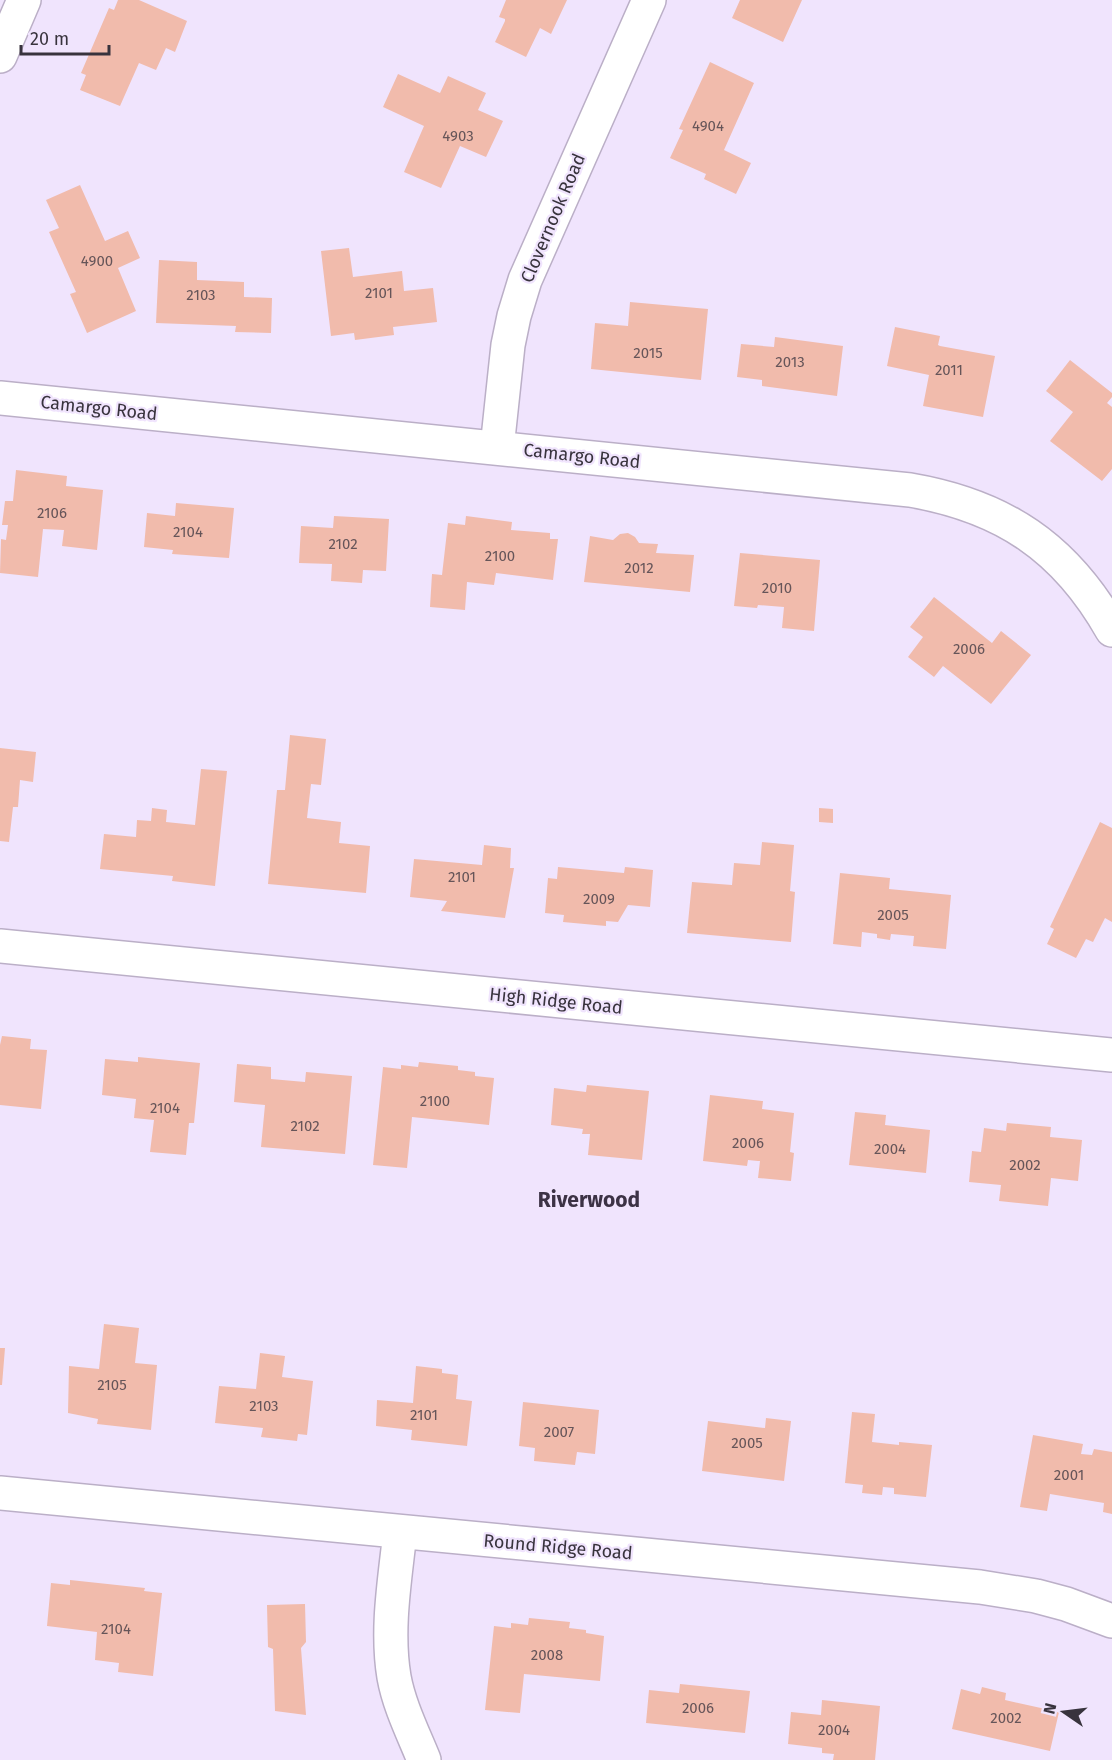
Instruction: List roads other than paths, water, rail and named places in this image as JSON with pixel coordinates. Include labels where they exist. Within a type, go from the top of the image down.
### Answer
[{"type":"street","points":[[0,56],[24,0]]},
{"type":"street","name":"Clovernook Road","points":[[497,448],[508,345],[525,280],[649,0]]},
{"type":"street","name":"Camargo Road","points":[[0,398],[910,490],[937,495],[967,504],[994,516],[1024,531],[1047,548],[1087,592],[1112,630]]},
{"type":"street","name":"High Ridge Road","points":[[0,946],[1112,1055]]},
{"type":"street","name":"Round Ridge Road","points":[[0,1493],[981,1587],[1036,1596],[1112,1621]]},
{"type":"street","points":[[400,1532],[391,1622],[394,1678],[404,1712],[424,1760]]},
{"type":"district","name":"Riverwood","points":[[589,1200]]}]
